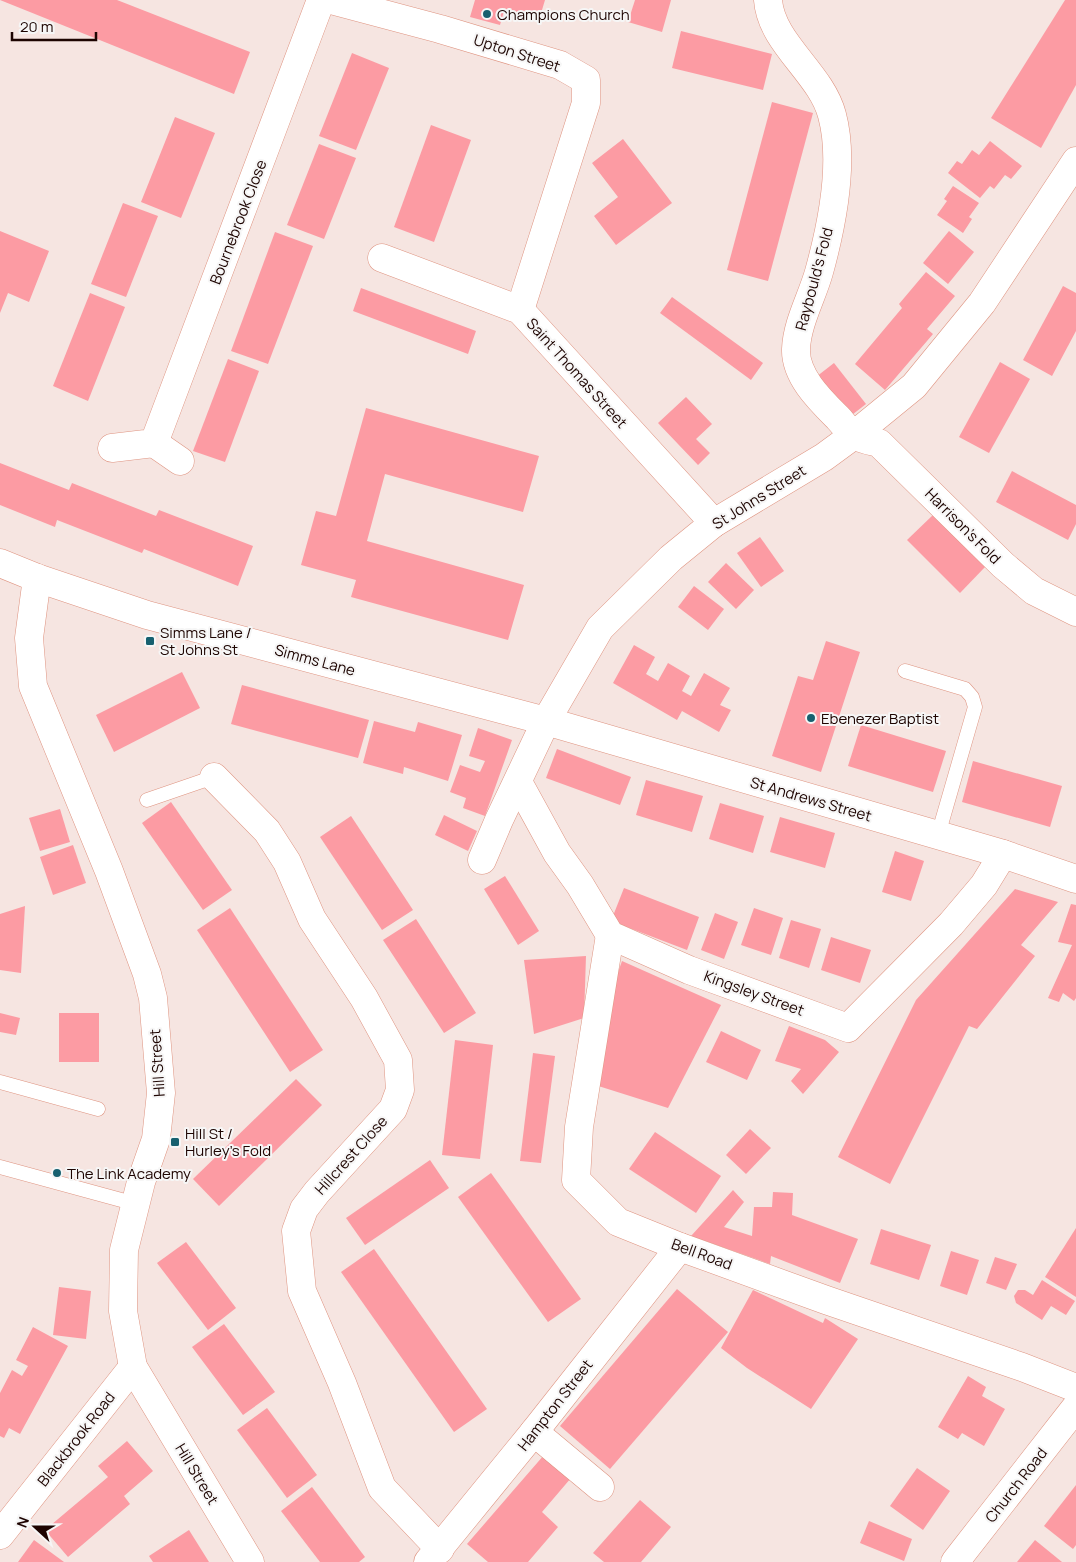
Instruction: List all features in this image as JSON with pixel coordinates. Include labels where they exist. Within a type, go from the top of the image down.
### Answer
[{"type":"street","name":"Bournebrook Close","points":[[154,443],[321,0]]},
{"type":"street","name":"Upton Street","points":[[331,0],[440,29],[560,65],[586,80],[586,103],[520,310]]},
{"type":"street","name":"Raybould's Fold","points":[[768,0],[769,13],[786,43],[817,84],[832,114],[838,151],[835,193],[828,231],[819,272],[796,348],[798,366],[817,396],[854,435]]},
{"type":"street","name":"St Johns Street","points":[[482,860],[546,721],[600,628],[671,558],[714,523],[824,457],[914,386],[982,303],[1066,195],[1076,161]]},
{"type":"street","name":"Saint Thomas Street","points":[[382,258],[520,310],[714,523]]},
{"type":"street","name":"Harrison's Fold","points":[[854,435],[879,443],[1003,565],[1034,591],[1076,612]]},
{"type":"street","points":[[112,448],[154,443],[180,461]]},
{"type":"street","name":"Simms Lane","points":[[0,563],[37,578],[147,615],[546,721]]},
{"type":"street","name":"Hill Street","points":[[37,578],[29,638],[33,686],[109,871],[147,974],[153,998],[161,1093],[156,1139],[124,1250],[122,1312],[133,1367],[250,1562]]},
{"type":"street","name":"St Andrews Street","points":[[546,721],[1003,854],[1076,878]]},
{"type":"street","name":"Hillcrest Close","points":[[214,777],[268,831],[287,862],[312,919],[364,998],[398,1060],[400,1090],[394,1109],[317,1192],[304,1209],[296,1231],[302,1291],[342,1383],[382,1488],[434,1555]]},
{"type":"street","points":[[518,782],[557,853],[580,885],[610,935]]},
{"type":"street","name":"Kingsley Street","points":[[610,935],[690,970],[848,1028],[951,924],[984,885],[1003,854]]},
{"type":"street","name":"Bell Road","points":[[610,935],[579,1127],[576,1180],[618,1222],[680,1247],[826,1300],[1022,1367],[1076,1388]]},
{"type":"street","name":"Hampton Street","points":[[434,1555],[680,1247]]},
{"type":"street","name":"Blackbrook Road","points":[[0,1535],[133,1367]]},
{"type":"street","name":"Church Road","points":[[955,1562],[1076,1407]]},
{"type":"street","points":[[534,1432],[600,1487]]},
{"type":"lane","points":[[905,672],[965,689],[972,697],[975,706],[938,836]]},
{"type":"lane","points":[[147,800],[214,777]]},
{"type":"lane","points":[[0,1082],[98,1109]]},
{"type":"lane","points":[[0,1167],[136,1204]]},
{"type":"building","points":[[0,0],[117,0],[250,52],[234,94]]},
{"type":"building","name":"Champions Church","points":[[475,0],[545,0],[539,20],[504,11],[500,25],[470,17]]},
{"type":"building","points":[[635,0],[671,0],[662,32],[628,22]]},
{"type":"building","points":[[1065,0],[1076,0],[1076,85],[1041,148],[991,118]]},
{"type":"building","points":[[681,31],[772,54],[763,90],[672,68]]},
{"type":"building","points":[[352,53],[389,68],[356,150],[319,136]]},
{"type":"building","points":[[772,102],[813,113],[768,281],[727,270]]},
{"type":"building","points":[[175,117],[215,133],[181,218],[141,202]]},
{"type":"building","points":[[431,125],[471,140],[434,242],[394,227]]},
{"type":"building","points":[[623,139],[672,203],[616,245],[594,216],[618,197],[592,163]]},
{"type":"building","points":[[990,141],[1022,166],[1011,179],[1005,175],[994,189],[990,186],[980,198],[948,173],[957,161],[962,164],[972,150],[979,155]]},
{"type":"building","points":[[319,144],[356,158],[324,239],[287,225]]},
{"type":"building","points":[[953,186],[979,203],[969,217],[972,219],[963,233],[937,215],[947,201],[944,199]]},
{"type":"building","points":[[123,203],[158,216],[126,297],[91,284]]},
{"type":"building","points":[[0,231],[49,251],[29,302],[8,293],[0,313]]},
{"type":"building","points":[[949,231],[974,252],[948,284],[923,263]]},
{"type":"building","points":[[275,232],[313,246],[268,364],[231,351]]},
{"type":"building","points":[[926,272],[955,296],[927,329],[933,334],[885,390],[855,364],[902,308],[899,304]]},
{"type":"building","points":[[1063,286],[1076,293],[1076,331],[1052,376],[1023,360]]},
{"type":"building","points":[[361,288],[476,331],[468,354],[353,311]]},
{"type":"building","points":[[90,293],[125,307],[88,401],[53,386]]},
{"type":"building","points":[[672,297],[763,363],[751,380],[660,313]]},
{"type":"building","points":[[228,359],[259,371],[225,462],[193,451]]},
{"type":"building","points":[[1000,362],[1030,379],[989,453],[959,437]]},
{"type":"building","points":[[834,363],[866,404],[848,418],[816,377]]},
{"type":"building","points":[[686,397],[712,424],[696,439],[710,453],[698,465],[658,423]]},
{"type":"building","points":[[366,408],[539,456],[523,512],[385,474],[367,541],[524,585],[508,640],[351,597],[356,580],[301,565],[316,511],[336,516]]},
{"type":"building","points":[[0,463],[69,490],[72,483],[156,516],[159,510],[253,546],[238,586],[144,549],[142,553],[57,520],[55,527],[0,505]]},
{"type":"building","points":[[1012,471],[1076,505],[1076,524],[1068,540],[996,502]]},
{"type":"building","points":[[934,514],[986,566],[960,593],[907,540]]},
{"type":"building","points":[[760,537],[784,571],[761,587],[737,553]]},
{"type":"building","points":[[726,563],[754,590],[736,609],[708,582]]},
{"type":"building","points":[[694,586],[724,609],[708,630],[678,607]]},
{"type":"building","name":"Ebenezer Baptist","points":[[826,641],[860,652],[821,772],[772,756],[798,676],[813,680]]},
{"type":"building","points":[[634,645],[655,657],[646,674],[658,681],[668,663],[690,676],[682,691],[691,696],[704,673],[730,688],[720,705],[731,710],[719,732],[682,711],[677,720],[613,683]]},
{"type":"building","points":[[182,672],[200,708],[114,752],[96,715]]},
{"type":"building","points":[[242,685],[369,720],[358,758],[231,724]]},
{"type":"building","points":[[374,721],[415,732],[418,722],[462,735],[448,781],[404,767],[403,774],[363,763]]},
{"type":"building","points":[[861,725],[946,751],[933,792],[848,766]]},
{"type":"building","points":[[478,728],[512,740],[485,816],[463,808],[466,798],[450,792],[460,765],[480,772],[485,761],[469,756]]},
{"type":"building","points":[[557,749],[631,777],[620,805],[546,778]]},
{"type":"building","points":[[973,761],[1062,786],[1050,827],[962,802]]},
{"type":"building","points":[[646,780],[703,796],[692,832],[636,815]]},
{"type":"building","points":[[171,802],[232,890],[203,910],[142,823]]},
{"type":"building","points":[[720,803],[764,816],[753,853],[709,839]]},
{"type":"building","points":[[60,809],[70,842],[40,851],[29,818]]},
{"type":"building","points":[[444,815],[477,831],[468,851],[435,835]]},
{"type":"building","points":[[351,816],[413,910],[382,930],[320,837]]},
{"type":"building","points":[[780,817],[835,833],[825,868],[770,852]]},
{"type":"building","points":[[73,845],[86,883],[53,895],[40,857]]},
{"type":"building","points":[[895,851],[924,861],[911,901],[882,892]]},
{"type":"building","points":[[505,876],[539,931],[518,945],[484,889]]},
{"type":"building","points":[[624,888],[699,917],[687,950],[611,921]]},
{"type":"building","points":[[1015,889],[1058,902],[1021,945],[1035,956],[977,1029],[969,1026],[890,1184],[838,1157],[916,1000]]},
{"type":"building","points":[[1071,904],[1076,905],[1076,998],[1074,1001],[1063,993],[1059,1002],[1048,998],[1072,945],[1058,942]]},
{"type":"building","points":[[25,906],[21,973],[0,970],[0,914]]},
{"type":"building","points":[[230,908],[323,1050],[290,1072],[197,930]]},
{"type":"building","points":[[754,908],[783,918],[771,955],[741,945]]},
{"type":"building","points":[[715,913],[738,922],[724,959],[701,950]]},
{"type":"building","points":[[416,919],[476,1013],[444,1033],[383,940]]},
{"type":"building","points":[[791,920],[821,929],[809,968],[779,958]]},
{"type":"building","points":[[831,937],[871,950],[860,983],[821,970]]},
{"type":"building","points":[[586,956],[584,1018],[534,1034],[524,960]]},
{"type":"building","points":[[622,961],[721,1005],[668,1108],[592,1084],[611,992]]},
{"type":"building","points":[[0,1013],[20,1018],[16,1035],[0,1032]]},
{"type":"building","points":[[59,1013],[99,1013],[99,1062],[59,1062]]},
{"type":"building","points":[[789,1026],[825,1040],[839,1052],[803,1094],[791,1081],[801,1069],[775,1061]]},
{"type":"building","points":[[721,1031],[761,1050],[747,1080],[706,1062]]},
{"type":"building","points":[[455,1040],[493,1045],[480,1159],[442,1155]]},
{"type":"building","points":[[533,1053],[555,1056],[541,1163],[520,1161]]},
{"type":"building","points":[[296,1079],[322,1105],[219,1206],[193,1179]]},
{"type":"building","points":[[750,1129],[771,1148],[746,1174],[726,1155]]},
{"type":"building","points":[[655,1132],[721,1176],[696,1213],[629,1169]]},
{"type":"building","points":[[430,1160],[449,1188],[365,1245],[346,1218]]},
{"type":"building","points":[[491,1173],[581,1299],[548,1322],[458,1197]]},
{"type":"building","points":[[733,1190],[744,1202],[724,1227],[752,1236],[754,1207],[772,1207],[773,1192],[793,1193],[792,1215],[858,1239],[840,1283],[771,1256],[770,1264],[691,1236]]},
{"type":"building","points":[[1076,1228],[1076,1297],[1045,1277]]},
{"type":"building","points":[[881,1229],[931,1245],[919,1280],[870,1264]]},
{"type":"building","points":[[186,1242],[236,1308],[208,1330],[157,1263]]},
{"type":"building","points":[[374,1249],[487,1409],[454,1432],[341,1272]]},
{"type":"building","points":[[951,1251],[979,1260],[967,1295],[940,1286]]},
{"type":"building","points":[[995,1257],[1017,1264],[1006,1290],[986,1283]]},
{"type":"building","points":[[1042,1280],[1075,1301],[1066,1315],[1051,1306],[1042,1320],[1016,1303],[1014,1296],[1018,1290],[1025,1290],[1033,1295]]},
{"type":"building","points":[[59,1287],[91,1291],[86,1339],[53,1335]]},
{"type":"building","points":[[677,1289],[728,1332],[610,1469],[560,1426]]},
{"type":"building","points":[[753,1290],[823,1323],[825,1318],[858,1339],[811,1409],[747,1368],[721,1348]]},
{"type":"building","points":[[224,1324],[275,1392],[243,1415],[192,1347]]},
{"type":"building","points":[[33,1327],[68,1346],[20,1434],[9,1428],[4,1438],[0,1436],[0,1393],[12,1370],[22,1376],[28,1366],[16,1360]]},
{"type":"building","points":[[968,1376],[986,1387],[982,1396],[1005,1409],[984,1446],[962,1433],[958,1439],[938,1427]]},
{"type":"building","points":[[267,1408],[317,1475],[287,1498],[237,1430]]},
{"type":"building","points":[[127,1441],[153,1471],[124,1496],[130,1504],[68,1557],[45,1530],[108,1477],[98,1466]]},
{"type":"building","points":[[544,1455],[571,1478],[542,1512],[558,1527],[528,1562],[488,1562],[467,1544]]},
{"type":"building","points":[[917,1468],[950,1491],[923,1530],[890,1506]]},
{"type":"building","points":[[1076,1485],[1076,1545],[1073,1549],[1044,1526]]},
{"type":"building","points":[[312,1487],[365,1557],[359,1562],[320,1562],[281,1511]]},
{"type":"building","points":[[640,1500],[671,1527],[641,1562],[604,1562],[593,1553]]},
{"type":"building","points":[[869,1521],[912,1539],[904,1561],[860,1543]]},
{"type":"building","points":[[189,1530],[209,1562],[153,1562],[149,1556]]},
{"type":"building","points":[[34,1540],[64,1562],[18,1562]]},
{"type":"building","points":[[1035,1540],[1062,1562],[1017,1562]]},
{"type":"place","name":"Champions Church","points":[[487,14]]},
{"type":"place","name":"Simms Lane / St Johns St","points":[[150,641]]},
{"type":"place","name":"Ebenezer Baptist","points":[[811,718]]},
{"type":"place","name":"Hill St / Hurley's Fold","points":[[175,1142]]},
{"type":"place","name":"The Link Academy","points":[[57,1173]]}]
